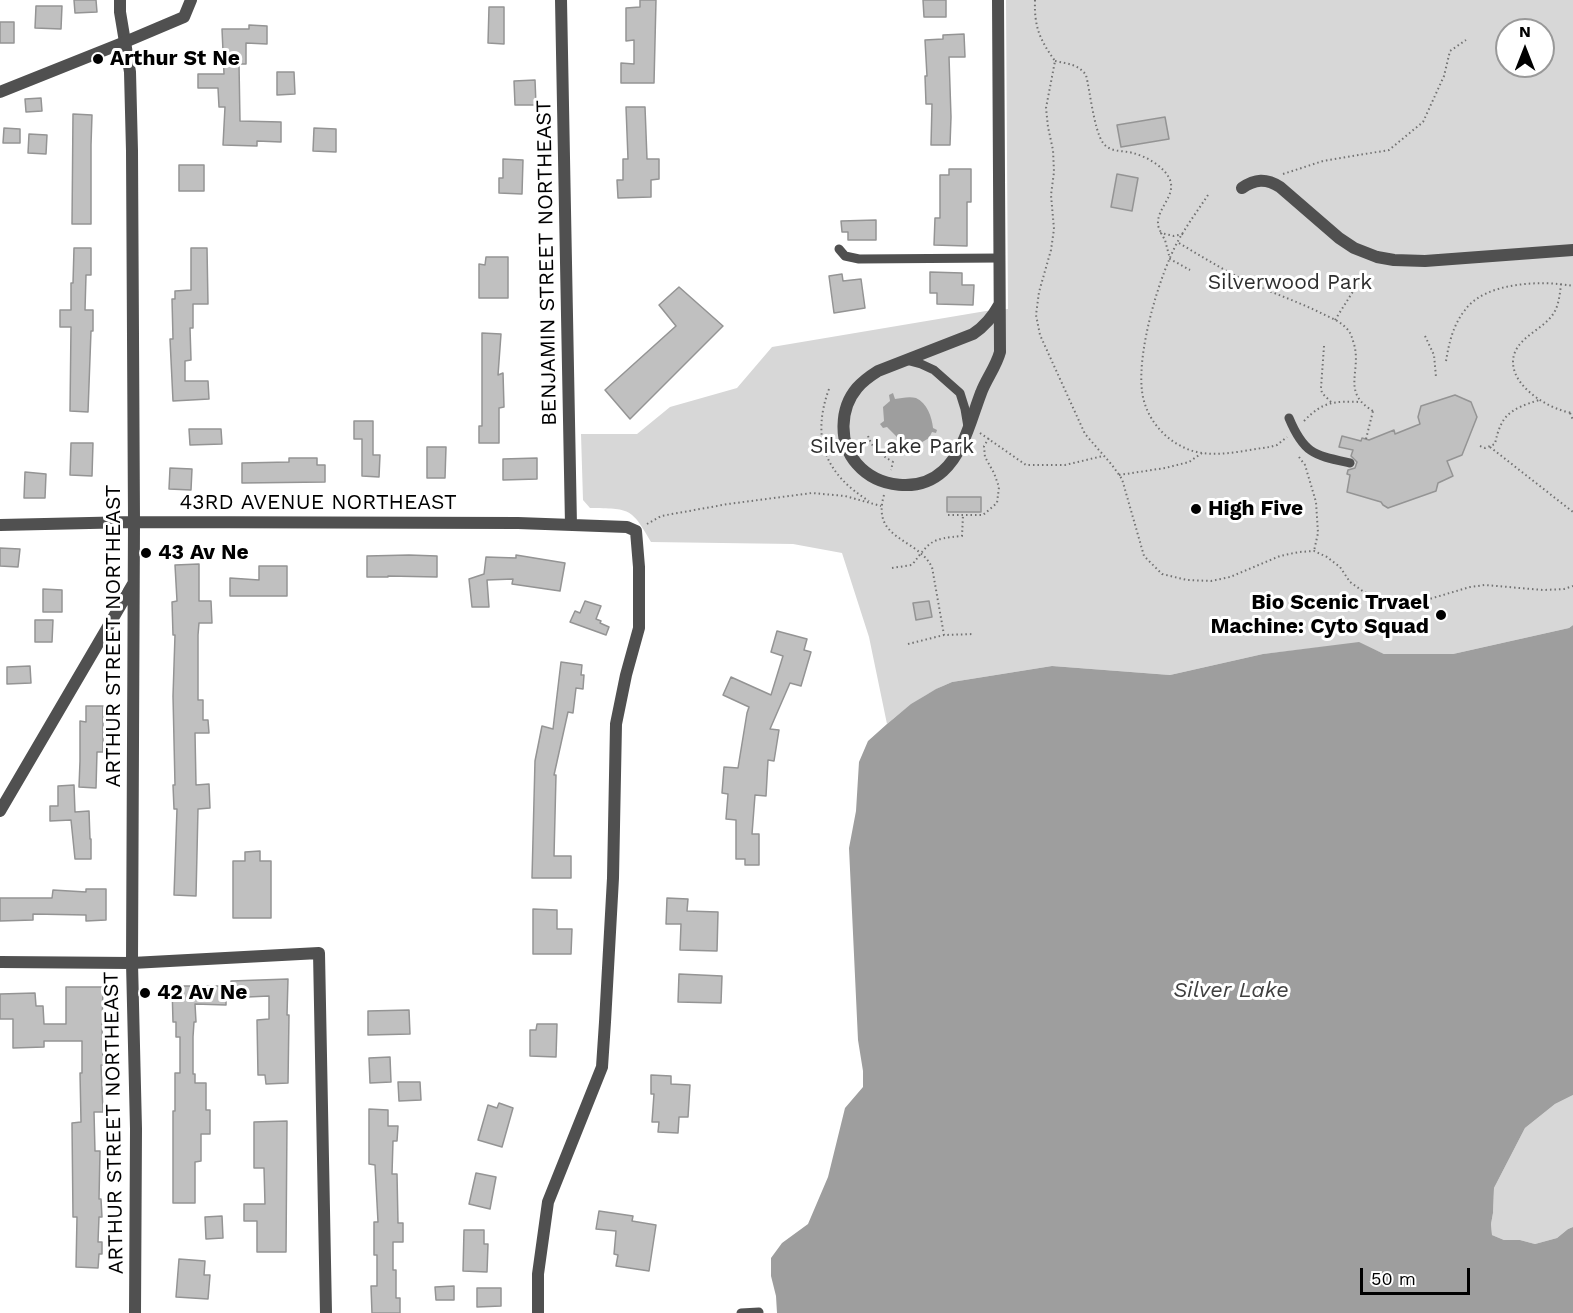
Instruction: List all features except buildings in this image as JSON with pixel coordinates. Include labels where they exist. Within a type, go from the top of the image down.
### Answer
[{"type":"street","name":"ARTHUR STREET NORTHEAST","points":[[120,0],[130,72],[132,151],[134,522],[132,963],[136,1129],[135,1313]]},
{"type":"street","points":[[0,92],[184,16],[191,0]]},
{"type":"street","name":"BENJAMIN STREET NORTHEAST","points":[[561,0],[571,525]]},
{"type":"street","points":[[998,0],[1000,352],[998,360],[983,388],[954,459],[943,471],[931,479],[902,486],[888,484],[867,473],[856,464],[848,450],[844,435],[847,405],[856,389],[878,371],[972,334],[993,317],[999,305]]},
{"type":"street","points":[[1242,188],[1263,180],[1272,182],[1354,248],[1394,260],[1425,261],[1573,250]]},
{"type":"street","name":"43RD AVENUE NORTHEAST","points":[[0,525],[134,522],[518,523],[627,526],[636,531]]},
{"type":"street","points":[[538,1313],[538,1274],[548,1202],[602,1067],[613,878],[616,724],[625,678],[639,628],[639,567],[636,531]]},
{"type":"street","points":[[0,811],[134,583]]},
{"type":"street","points":[[0,962],[132,963],[319,953],[326,1313]]},
{"type":"lane","points":[[839,249],[845,256],[859,259],[999,258]]},
{"type":"lane","points":[[905,360],[934,370],[960,393],[968,427]]},
{"type":"lane","points":[[1289,418],[1294,431],[1311,452],[1350,464]]},
{"type":"lane","points":[[741,1313],[759,1312]]},
{"type":"path","points":[[1035,0],[1035,23],[1043,44],[1055,62],[1046,108],[1047,127],[1053,150],[1054,229],[1036,315],[1040,335],[1085,434],[1119,475],[1144,556],[1162,574],[1187,580],[1211,581],[1230,578],[1280,556],[1314,551],[1340,567],[1350,582],[1364,592],[1382,599],[1404,603],[1426,600],[1485,585],[1543,590],[1573,586]]},
{"type":"path","points":[[1263,180],[1323,161],[1389,150],[1424,122],[1444,75],[1450,51],[1466,40]]},
{"type":"path","points":[[1055,62],[1074,65],[1086,75],[1099,135],[1104,144],[1112,150],[1132,153],[1152,160],[1171,182],[1171,194],[1161,212],[1158,224],[1170,259],[1190,270]]},
{"type":"path","points":[[1208,195],[1178,242],[1170,259],[1156,296],[1144,350],[1142,392],[1147,409],[1162,433],[1191,451],[1202,453],[1270,447],[1277,445],[1321,406],[1332,402],[1361,402]]},
{"type":"path","points":[[1161,233],[1174,236],[1183,234]]},
{"type":"path","points":[[1178,242],[1227,272],[1313,309],[1345,326],[1351,333],[1357,356],[1354,368],[1356,395],[1374,412],[1366,439]]},
{"type":"path","points":[[1335,320],[1359,282]]},
{"type":"path","points":[[1446,361],[1457,321],[1466,308],[1479,298],[1494,291],[1527,283],[1543,282],[1573,286]]},
{"type":"path","points":[[1561,284],[1554,312],[1516,351],[1514,368],[1527,390],[1539,400],[1558,410],[1571,413],[1573,420]]},
{"type":"path","points":[[1425,336],[1434,354],[1436,377]]},
{"type":"path","points":[[1324,346],[1321,388],[1322,393],[1332,402]]},
{"type":"path","points":[[1480,446],[1485,448],[1494,444],[1497,430],[1509,412],[1539,400]]},
{"type":"path","points":[[968,427],[1026,465],[1065,465],[1103,456]]},
{"type":"path","points":[[868,436],[872,446],[879,454],[893,462],[881,506],[885,526],[893,535],[921,552],[932,567],[944,635]]},
{"type":"path","points":[[948,515],[983,515],[997,504],[999,487],[985,457],[984,446],[988,438]]},
{"type":"path","points":[[1490,447],[1573,512]]},
{"type":"path","points":[[1119,475],[1189,462],[1202,453]]},
{"type":"path","points":[[1298,456],[1305,465],[1316,502],[1318,533],[1314,551]]},
{"type":"path","points":[[636,531],[661,516],[812,493],[845,496],[881,506]]},
{"type":"path","points":[[892,568],[912,565],[929,543],[941,538],[962,536],[963,515]]},
{"type":"path","points":[[908,644],[944,635],[974,634]]},
{"type":"green space","name":"Silverwood Park","points":[[1006,0],[1573,0],[1573,625],[1569,628],[1453,654],[1384,654],[1359,643],[1263,654],[1170,675],[1052,666],[952,682],[918,700],[887,724],[869,637],[842,553],[793,544],[651,542],[639,522],[628,512],[590,508],[583,500],[581,434],[637,434],[670,407],[737,388],[772,347],[1008,309]]},
{"type":"green space","points":[[1573,1095],[1573,1227],[1557,1238],[1535,1244],[1520,1240],[1504,1240],[1492,1235],[1494,1188],[1525,1128],[1555,1104]]},
{"type":"water","points":[[893,393],[895,399],[914,397],[920,400],[930,415],[933,428],[937,430],[936,433],[932,432],[929,438],[919,444],[903,441],[901,446],[897,446],[898,438],[887,427],[883,428],[880,424],[884,421],[883,407],[890,401],[889,395]]},
{"type":"water","name":"Silver Lake","points":[[1573,625],[1573,1095],[1555,1104],[1525,1128],[1494,1188],[1491,1224],[1492,1235],[1504,1240],[1520,1240],[1535,1244],[1557,1238],[1573,1227],[1573,1313],[777,1313],[771,1276],[771,1258],[782,1243],[808,1224],[828,1177],[845,1108],[863,1087],[858,1040],[849,848],[856,811],[859,762],[868,741],[887,724],[911,704],[952,682],[1052,666],[1170,675],[1263,654],[1359,642],[1384,654],[1453,654],[1569,628]]},
{"type":"place","name":"Arthur St Ne","points":[[98,59]]},
{"type":"place","name":"High Five","points":[[1196,509]]},
{"type":"place","name":"43 Av Ne","points":[[146,553]]},
{"type":"place","name":"Bio Scenic Trvael Machine: Cyto Squad","points":[[1441,615]]},
{"type":"place","name":"42 Av Ne","points":[[145,993]]},
{"type":"park label","name":"Silver Lake Park","points":[[892,447]]}]
